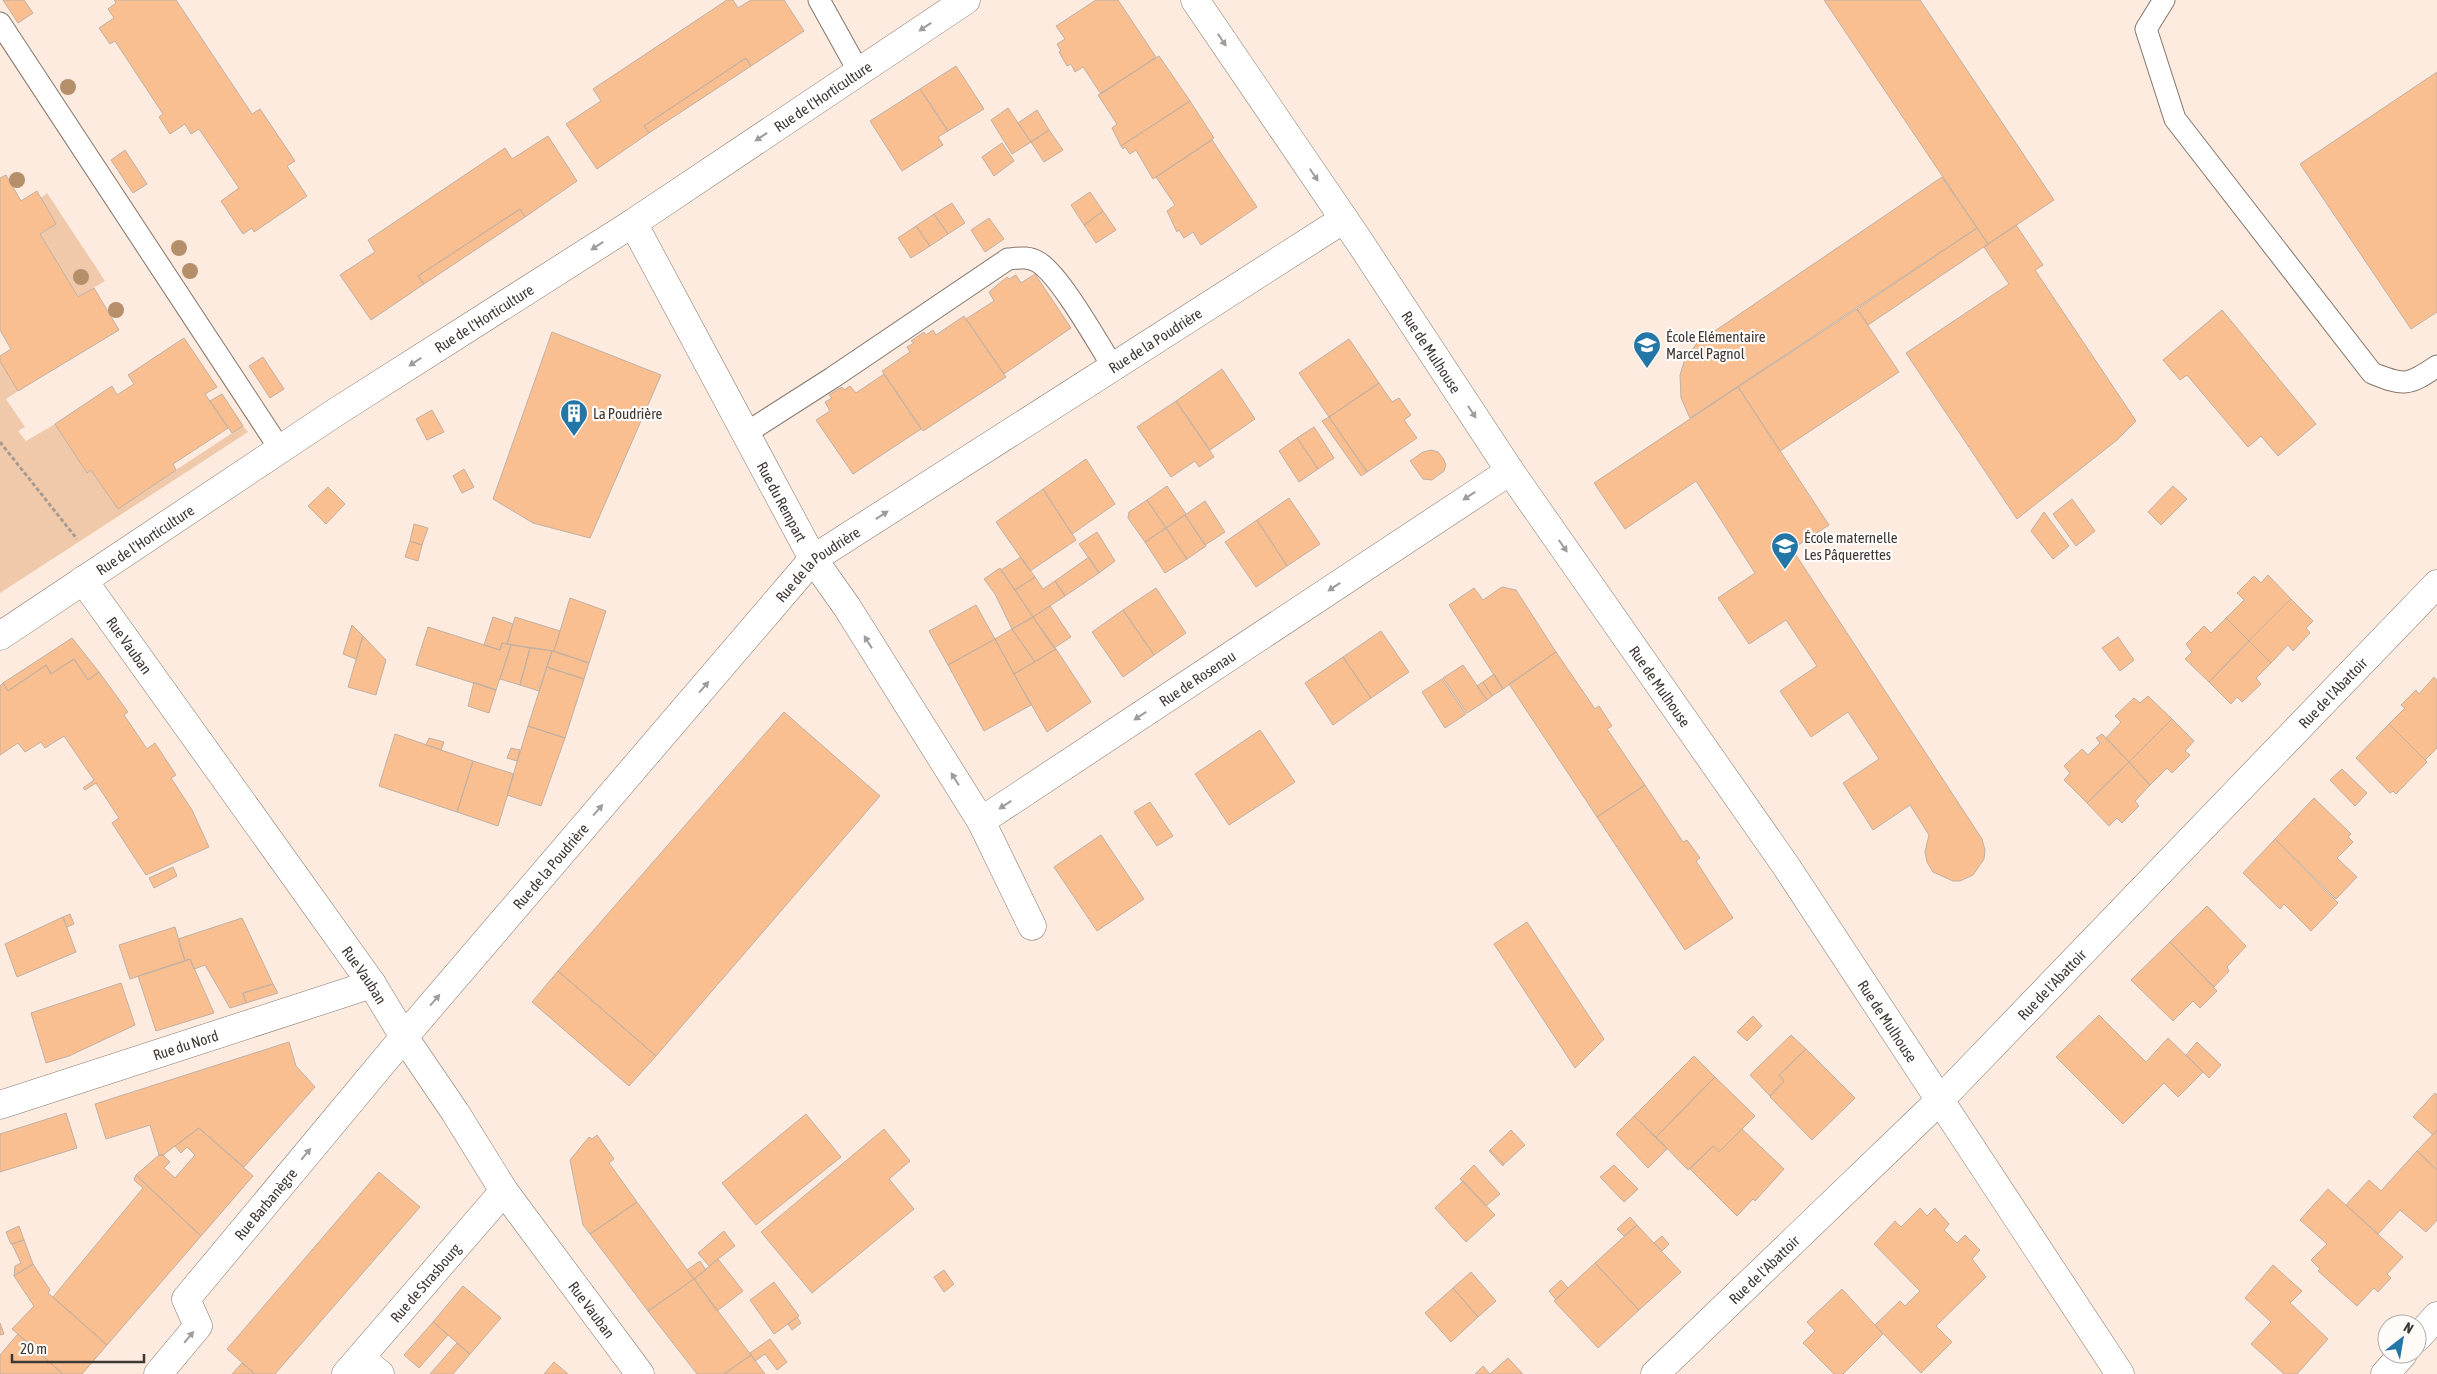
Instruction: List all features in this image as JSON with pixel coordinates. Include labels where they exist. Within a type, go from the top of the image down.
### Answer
[{"type":"street","name":"Rue de l'Horticulture","points":[[0,636],[280,449],[634,223],[966,0]]},
{"type":"street","name":"Rue de Mulhouse","points":[[1195,0],[1344,219],[1510,470],[1786,866],[2120,1374]]},
{"type":"street","name":"Rue de la Poudrière","points":[[404,1037],[814,559],[1344,219]]},
{"type":"street","name":"Rue du Rempart","points":[[634,223],[814,559],[847,607],[981,820]]},
{"type":"street","name":"Rue de Rosenau","points":[[981,820],[1510,470]]},
{"type":"street","name":"Rue Vauban","points":[[92,574],[372,984],[404,1037],[455,1112],[504,1191],[640,1374]]},
{"type":"street","name":"Rue de l'Abattoir","points":[[1655,1374],[1940,1100],[2437,584]]},
{"type":"street","points":[[981,820],[1032,926]]},
{"type":"street","name":"Rue du Nord","points":[[0,1105],[372,984]]},
{"type":"street","name":"Rue Barbanègre","points":[[158,1374],[198,1326],[186,1298],[404,1037]]},
{"type":"street","name":"Rue de Strasbourg","points":[[362,1369],[504,1191]]},
{"type":"street","points":[[2427,1327],[2437,1316]]},
{"type":"street","points":[[2385,1374],[2394,1364]]},
{"type":"lane","points":[[819,0],[858,72]]},
{"type":"lane","points":[[2164,0],[2146,29],[2175,119],[2372,374],[2397,384],[2418,379],[2437,366]]},
{"type":"lane","points":[[0,23],[280,449]]},
{"type":"lane","points":[[746,433],[832,378],[1008,259],[1026,257],[1040,263],[1061,286],[1113,367]]},
{"type":"path","points":[[0,442],[92,574]]},
{"type":"shaded area","points":[[47,193],[105,281],[78,297],[40,234],[56,224],[41,198]]},
{"type":"shaded area","points":[[0,361],[18,391],[6,399],[25,427],[18,431],[26,441],[55,424],[86,472],[91,470],[118,508],[243,426],[248,432],[0,593]]},
{"type":"building","points":[[3,0],[24,0],[33,13],[18,23]]},
{"type":"building","points":[[114,0],[176,0],[252,114],[260,109],[295,161],[287,166],[307,196],[254,232],[252,228],[243,234],[221,201],[239,188],[199,129],[191,134],[185,124],[170,134],[159,117],[163,114],[115,41],[110,44],[99,28],[114,18],[108,9],[116,3]]},
{"type":"building","points":[[727,0],[733,0],[738,8],[751,0],[784,0],[804,31],[751,66],[746,58],[644,126],[649,133],[597,169],[566,124],[601,101],[593,89]]},
{"type":"building","points":[[1096,0],[1118,0],[1156,57],[1101,94],[1083,67],[1075,72],[1071,64],[1067,66],[1057,44],[1065,39],[1056,26]]},
{"type":"building","points":[[1824,0],[1920,0],[2054,200],[1988,244]]},
{"type":"building","points":[[1159,56],[1190,101],[1121,146],[1112,128],[1117,124],[1098,95]]},
{"type":"building","points":[[746,58],[751,66],[649,133],[644,126]]},
{"type":"building","points":[[956,66],[984,109],[948,131],[920,89]]},
{"type":"building","points":[[2437,72],[2437,312],[2411,329],[2300,164]]},
{"type":"building","points":[[920,89],[948,131],[938,137],[943,145],[902,171],[870,121]]},
{"type":"building","points":[[1190,101],[1214,138],[1153,179],[1136,150],[1130,154],[1125,147],[1123,149],[1121,146]]},
{"type":"building","points":[[1008,108],[1031,142],[1012,154],[991,120]]},
{"type":"building","points":[[1037,110],[1049,130],[1031,142],[1018,123]]},
{"type":"building","points":[[1049,130],[1063,150],[1044,162],[1031,142]]},
{"type":"building","points":[[548,136],[577,181],[525,217],[520,209],[418,276],[424,284],[371,320],[340,275],[375,252],[368,240],[505,148],[512,159]]},
{"type":"building","points":[[1212,140],[1257,207],[1201,245],[1193,232],[1184,238],[1179,230],[1177,232],[1167,211],[1175,205],[1156,177]]},
{"type":"building","points":[[1002,143],[1014,161],[994,176],[982,157]]},
{"type":"building","points":[[125,150],[147,184],[133,193],[111,160]]},
{"type":"building","points":[[6,175],[21,201],[37,191],[56,224],[40,234],[78,297],[94,288],[119,330],[18,391],[0,361],[0,356],[11,349],[0,330],[0,178]]},
{"type":"building","points":[[1942,177],[1977,228],[1690,418],[1681,398],[1680,375],[1684,362],[1697,343]]},
{"type":"building","points":[[1090,192],[1103,211],[1084,225],[1071,205]]},
{"type":"building","points":[[952,203],[965,223],[948,234],[934,214]]},
{"type":"building","points":[[520,209],[525,217],[424,284],[418,276]]},
{"type":"building","points":[[1103,211],[1116,230],[1096,243],[1084,225]]},
{"type":"building","points":[[934,214],[948,234],[930,246],[916,226]]},
{"type":"building","points":[[989,218],[1004,239],[985,252],[971,230]]},
{"type":"building","points":[[2016,225],[2043,265],[2035,270],[2136,421],[2117,440],[2017,519],[1906,353],[2009,284],[1984,247]]},
{"type":"building","points":[[916,226],[930,246],[911,258],[898,238]]},
{"type":"building","points":[[1977,228],[1988,244],[1868,325],[1857,309]]},
{"type":"building","points":[[1035,274],[1071,328],[1004,374],[966,319],[994,301],[989,292],[1007,277],[1009,279],[1016,275],[1021,283]]},
{"type":"building","points":[[1857,309],[1899,372],[1780,451],[1738,387]]},
{"type":"building","points":[[2222,310],[2316,424],[2278,456],[2261,436],[2248,447],[2187,375],[2180,380],[2163,360]]},
{"type":"building","points":[[964,316],[1006,377],[923,431],[882,371],[910,352],[907,347],[914,343],[911,341],[924,332],[926,335],[933,330],[936,335]]},
{"type":"building","name":"La Poudrière","points":[[552,332],[661,375],[590,538],[533,523],[493,499]]},
{"type":"building","points":[[184,338],[217,387],[205,394],[228,428],[173,464],[176,470],[118,509],[91,470],[87,473],[55,424],[112,386],[117,395],[134,384],[128,375]]},
{"type":"building","points":[[1349,339],[1379,383],[1329,417],[1299,373]]},
{"type":"building","points":[[263,357],[284,389],[270,398],[249,366]]},
{"type":"building","points":[[1222,369],[1255,419],[1210,450],[1176,401]]},
{"type":"building","points":[[884,374],[921,429],[853,474],[816,420],[830,411],[825,402],[832,398],[829,395],[842,387],[844,390],[850,386],[856,393]]},
{"type":"building","points":[[1379,383],[1392,402],[1399,398],[1411,415],[1404,420],[1417,438],[1367,472],[1329,417]]},
{"type":"building","points":[[1738,387],[1829,525],[1792,549],[1982,839],[1985,850],[1984,859],[1973,875],[1960,881],[1953,881],[1933,872],[1927,862],[1925,852],[1929,835],[1910,805],[1873,830],[1843,783],[1879,759],[1848,712],[1811,737],[1780,691],[1817,666],[1786,620],[1749,644],[1718,598],[1755,573],[1696,481],[1625,529],[1594,483]]},
{"type":"building","points":[[222,394],[243,426],[232,433],[210,401]]},
{"type":"building","points":[[1176,401],[1214,457],[1199,467],[1195,461],[1171,477],[1137,427]]},
{"type":"building","points":[[432,410],[444,432],[427,440],[416,419]]},
{"type":"building","points":[[1329,417],[1367,472],[1361,476],[1322,421]]},
{"type":"building","points":[[1314,427],[1334,458],[1318,469],[1297,438]]},
{"type":"building","points":[[1297,438],[1318,469],[1299,482],[1279,451]]},
{"type":"building","points":[[1431,450],[1438,452],[1446,465],[1444,471],[1432,480],[1423,479],[1410,461],[1423,452]]},
{"type":"building","points":[[1086,459],[1115,504],[1072,534],[1043,489]]},
{"type":"building","points":[[464,469],[474,487],[462,493],[453,476]]},
{"type":"building","points":[[1167,486],[1186,514],[1166,528],[1147,500]]},
{"type":"building","points":[[2173,486],[2187,499],[2161,525],[2148,512]]},
{"type":"building","points":[[328,487],[345,504],[326,524],[308,506]]},
{"type":"building","points":[[1043,489],[1076,540],[1030,571],[996,522]]},
{"type":"building","points":[[1289,498],[1320,544],[1287,566],[1257,520]]},
{"type":"building","points":[[2072,499],[2095,531],[2076,546],[2053,514]]},
{"type":"building","points":[[1147,500],[1166,528],[1145,542],[1128,518],[1129,512]]},
{"type":"building","points":[[1205,501],[1225,532],[1205,545],[1185,515]]},
{"type":"building","points":[[2044,512],[2069,546],[2053,559],[2031,531]]},
{"type":"building","points":[[1185,515],[1206,546],[1187,559],[1166,528]]},
{"type":"building","points":[[1257,520],[1287,566],[1256,587],[1225,542]]},
{"type":"building","points":[[414,524],[428,528],[422,545],[410,541]]},
{"type":"building","points":[[1166,528],[1187,559],[1165,573],[1145,542]]},
{"type":"building","points":[[1097,532],[1115,561],[1099,573],[1079,544]]},
{"type":"building","points":[[410,541],[422,545],[418,561],[405,557]]},
{"type":"building","points":[[1021,557],[1035,577],[1015,590],[1001,570]]},
{"type":"building","points":[[1089,557],[1099,573],[1065,596],[1055,581]]},
{"type":"building","points":[[1000,568],[1033,617],[1012,629],[995,594],[984,579]]},
{"type":"building","points":[[2268,575],[2291,599],[2249,641],[2226,618],[2244,600],[2237,593],[2254,576],[2261,583]]},
{"type":"building","points":[[1035,577],[1043,589],[1055,581],[1065,596],[1033,617],[1015,590]]},
{"type":"building","points":[[1502,587],[1516,590],[1556,652],[1503,689],[1449,605],[1474,588],[1483,600]]},
{"type":"building","points":[[1156,588],[1186,633],[1154,655],[1123,610]]},
{"type":"building","points":[[570,598],[606,611],[589,663],[554,651]]},
{"type":"building","points":[[2291,599],[2313,621],[2306,628],[2310,633],[2293,651],[2288,645],[2271,663],[2249,641]]},
{"type":"building","points":[[976,605],[995,639],[948,665],[929,631]]},
{"type":"building","points":[[1050,606],[1071,637],[1054,648],[1033,617]]},
{"type":"building","points":[[1123,610],[1154,655],[1123,677],[1092,632]]},
{"type":"building","points":[[493,617],[513,624],[507,644],[502,643],[500,650],[484,645]]},
{"type":"building","points":[[515,617],[560,631],[554,651],[507,644]]},
{"type":"building","points":[[1033,617],[1056,649],[1035,662],[1012,629]]},
{"type":"building","points":[[2226,618],[2249,641],[2209,682],[2185,659],[2192,652],[2186,644],[2204,626],[2211,633]]},
{"type":"building","points":[[352,625],[363,636],[356,659],[343,654]]},
{"type":"building","points":[[428,627],[500,650],[502,643],[511,645],[496,690],[416,665]]},
{"type":"building","points":[[1012,629],[1035,662],[1014,674],[995,639]]},
{"type":"building","points":[[1381,631],[1409,672],[1371,698],[1343,657]]},
{"type":"building","points":[[363,636],[386,660],[376,695],[348,687]]},
{"type":"building","points":[[2118,637],[2134,660],[2120,671],[2102,648]]},
{"type":"building","points":[[72,638],[99,672],[88,680],[74,659],[51,674],[46,665],[8,691],[3,683]]},
{"type":"building","points":[[995,639],[1031,705],[984,731],[948,665]]},
{"type":"building","points":[[2249,641],[2271,663],[2256,678],[2261,684],[2242,702],[2237,697],[2231,704],[2209,682]]},
{"type":"building","points":[[511,645],[530,648],[520,685],[500,679]]},
{"type":"building","points":[[530,648],[552,651],[539,691],[520,685]]},
{"type":"building","points":[[1056,649],[1091,702],[1047,732],[1014,674]]},
{"type":"building","points":[[552,651],[589,663],[584,679],[547,667]]},
{"type":"building","points":[[1556,652],[1595,709],[1599,706],[1612,726],[1607,729],[1645,785],[1597,817],[1509,684]]},
{"type":"building","points":[[1343,657],[1371,698],[1333,725],[1305,683]]},
{"type":"building","points":[[74,659],[88,680],[99,672],[128,712],[124,715],[147,749],[155,743],[176,775],[171,778],[192,810],[209,847],[146,875],[112,823],[119,818],[96,783],[85,790],[83,788],[94,780],[64,736],[45,748],[41,742],[25,752],[18,743],[0,755],[0,686],[3,683],[8,691],[46,665],[51,674]]},
{"type":"building","points":[[1463,665],[1487,700],[1467,713],[1443,678]]},
{"type":"building","points":[[547,667],[584,679],[565,738],[528,726]]},
{"type":"building","points":[[1494,674],[1503,689],[1492,696],[1483,682]]},
{"type":"building","points":[[2434,677],[2437,680],[2437,748],[2425,760],[2389,724],[2405,708],[2401,705],[2416,690],[2419,694]]},
{"type":"building","points":[[1442,679],[1466,714],[1445,728],[1422,692]]},
{"type":"building","points":[[474,682],[496,690],[489,713],[468,706]]},
{"type":"building","points":[[1483,682],[1492,696],[1487,700],[1477,686]]},
{"type":"building","points":[[2148,696],[2172,719],[2129,762],[2106,738],[2121,722],[2115,716],[2134,698],[2140,703]]},
{"type":"building","points":[[784,712],[880,796],[656,1056],[558,971]]},
{"type":"building","points":[[2172,719],[2194,741],[2185,751],[2190,755],[2172,773],[2167,768],[2150,785],[2129,762]]},
{"type":"building","points":[[2389,724],[2427,762],[2396,794],[2393,791],[2390,793],[2356,758]]},
{"type":"building","points":[[528,726],[565,738],[541,806],[507,795]]},
{"type":"building","points":[[1260,730],[1295,782],[1229,825],[1195,774]]},
{"type":"building","points":[[395,734],[473,761],[457,812],[379,786]]},
{"type":"building","points":[[2102,734],[2129,762],[2087,803],[2064,780],[2070,773],[2064,766],[2082,749],[2088,755],[2100,743],[2096,738]]},
{"type":"building","points":[[429,738],[444,742],[441,750],[426,745]]},
{"type":"building","points":[[511,748],[520,750],[517,761],[507,758]]},
{"type":"building","points":[[473,761],[514,774],[498,826],[457,812]]},
{"type":"building","points":[[2129,762],[2150,785],[2135,801],[2139,806],[2122,823],[2117,818],[2109,826],[2087,803]]},
{"type":"building","points":[[2342,769],[2367,793],[2355,806],[2330,780]]},
{"type":"building","points":[[1645,785],[1683,842],[1687,840],[1700,858],[1696,861],[1733,918],[1685,950],[1597,817]]},
{"type":"building","points":[[2314,798],[2351,834],[2348,837],[2353,842],[2337,858],[2357,877],[2336,899],[2275,839]]},
{"type":"building","points":[[1150,802],[1173,836],[1157,846],[1134,812]]},
{"type":"building","points":[[1101,835],[1144,899],[1097,931],[1054,867]]},
{"type":"building","points":[[2275,839],[2338,903],[2311,931],[2284,904],[2280,909],[2243,873]]},
{"type":"building","points":[[173,867],[177,876],[154,888],[149,878]]},
{"type":"building","points":[[2207,906],[2246,946],[2227,967],[2229,971],[2214,987],[2170,942]]},
{"type":"building","points":[[70,914],[74,924],[67,927],[63,917]]},
{"type":"building","points":[[63,917],[76,952],[17,977],[5,944]]},
{"type":"building","points":[[242,918],[273,984],[243,993],[246,1003],[230,1008],[205,965],[194,969],[190,959],[185,961],[178,939]]},
{"type":"building","points":[[1527,922],[1604,1039],[1575,1068],[1494,944]]},
{"type":"building","points":[[175,927],[185,961],[130,979],[119,945]]},
{"type":"building","points":[[2170,942],[2217,991],[2200,1008],[2193,1001],[2173,1021],[2131,980]]},
{"type":"building","points":[[190,959],[214,1013],[156,1031],[138,976]]},
{"type":"building","points":[[558,971],[656,1056],[629,1086],[532,1002]]},
{"type":"building","points":[[121,983],[135,1025],[69,1056],[46,1063],[31,1013]]},
{"type":"building","points":[[273,984],[278,993],[246,1003],[243,993]]},
{"type":"building","points":[[2099,1015],[2146,1062],[2168,1038],[2203,1072],[2178,1097],[2164,1083],[2123,1124],[2056,1057]]},
{"type":"building","points":[[1753,1016],[1762,1026],[1747,1041],[1737,1032]]},
{"type":"building","points":[[1791,1035],[1806,1049],[1779,1075],[1784,1081],[1770,1096],[1750,1075]]},
{"type":"building","points":[[289,1042],[296,1066],[315,1087],[244,1167],[199,1128],[163,1155],[159,1155],[150,1125],[106,1139],[95,1104]]},
{"type":"building","points":[[2197,1042],[2221,1065],[2209,1078],[2186,1055]]},
{"type":"building","points":[[1806,1049],[1855,1098],[1812,1140],[1770,1097],[1784,1081],[1779,1075]]},
{"type":"building","points":[[1694,1056],[1715,1077],[1656,1137],[1634,1116]]},
{"type":"building","points":[[1715,1077],[1755,1116],[1719,1152],[1713,1146],[1688,1170],[1656,1137]]},
{"type":"building","points":[[2435,1093],[2437,1095],[2437,1130],[2433,1135],[2413,1117]]},
{"type":"building","points":[[66,1113],[77,1148],[0,1172],[0,1134]]},
{"type":"building","points":[[806,1114],[841,1157],[756,1225],[722,1183]]},
{"type":"building","points":[[1634,1116],[1667,1149],[1648,1168],[1616,1134]]},
{"type":"building","points":[[199,1128],[253,1176],[201,1236],[136,1175],[159,1155],[163,1155],[170,1162],[164,1168],[175,1178],[195,1155],[187,1147],[181,1153],[175,1146]]},
{"type":"building","points":[[884,1129],[910,1161],[889,1179],[914,1209],[812,1293],[761,1232]]},
{"type":"building","points":[[1742,1129],[1784,1169],[1755,1201],[1753,1199],[1737,1216],[1690,1169],[1713,1146],[1719,1152]]},
{"type":"building","points":[[1511,1130],[1525,1145],[1504,1164],[1490,1150]]},
{"type":"building","points":[[2437,1130],[2437,1170],[2417,1151]]},
{"type":"building","points":[[597,1135],[614,1159],[609,1163],[637,1202],[590,1234],[583,1225],[570,1160],[589,1137],[592,1139]]},
{"type":"building","points":[[1489,1151],[1504,1164],[1503,1166]]},
{"type":"building","points":[[2417,1151],[2437,1170],[2437,1220],[2426,1232],[2400,1210],[2378,1234],[2346,1205],[2369,1180],[2381,1191]]},
{"type":"building","points":[[1474,1165],[1500,1194],[1486,1206],[1460,1179]]},
{"type":"building","points":[[1614,1165],[1638,1189],[1624,1202],[1600,1177]]},
{"type":"building","points":[[379,1172],[420,1207],[275,1374],[255,1374],[227,1349]]},
{"type":"building","points":[[136,1175],[201,1236],[107,1345],[53,1297],[143,1188],[134,1180]]},
{"type":"building","points":[[1463,1181],[1495,1215],[1466,1242],[1435,1208]]},
{"type":"building","points":[[2328,1189],[2403,1257],[2387,1274],[2391,1278],[2378,1292],[2374,1288],[2357,1306],[2318,1271],[2320,1269],[2311,1260],[2327,1244],[2300,1220]]},
{"type":"building","points":[[637,1202],[694,1279],[648,1311],[590,1234]]},
{"type":"building","points":[[1920,1208],[1927,1216],[1935,1208],[1949,1224],[1944,1230],[1957,1243],[1965,1235],[1980,1250],[1972,1259],[1986,1277],[1936,1326],[1952,1342],[1921,1373],[1875,1325],[1900,1301],[1905,1306],[1920,1291],[1874,1244],[1895,1221],[1901,1227]]},
{"type":"building","points":[[1630,1217],[1637,1225],[1624,1236],[1617,1229]]},
{"type":"building","points":[[1637,1225],[1681,1272],[1639,1310],[1595,1263]]},
{"type":"building","points":[[19,1226],[24,1240],[11,1244],[6,1232]]},
{"type":"building","points":[[724,1231],[735,1246],[709,1266],[698,1253]]},
{"type":"building","points":[[1662,1236],[1669,1244],[1662,1251],[1654,1243]]},
{"type":"building","points":[[24,1240],[33,1264],[14,1276],[15,1266],[21,1263],[12,1244]]},
{"type":"building","points":[[718,1259],[743,1291],[717,1311],[694,1279]]},
{"type":"building","points":[[700,1261],[706,1270],[694,1279],[687,1270]]},
{"type":"building","points":[[1595,1263],[1639,1310],[1598,1348],[1554,1301]]},
{"type":"building","points":[[33,1264],[50,1290],[48,1293],[107,1345],[82,1374],[63,1374],[12,1329],[34,1306],[14,1276]]},
{"type":"building","points":[[2273,1265],[2302,1291],[2290,1303],[2328,1339],[2297,1374],[2284,1374],[2251,1344],[2271,1322],[2245,1298]]},
{"type":"building","points":[[944,1270],[954,1284],[944,1292],[934,1277]]},
{"type":"building","points":[[1471,1272],[1496,1301],[1478,1317],[1453,1288]]},
{"type":"building","points":[[694,1279],[751,1355],[724,1374],[697,1374],[648,1311]]},
{"type":"building","points":[[1561,1280],[1568,1288],[1556,1300],[1549,1291]]},
{"type":"building","points":[[774,1282],[799,1316],[774,1334],[750,1300]]},
{"type":"building","points":[[463,1286],[501,1318],[470,1354],[433,1322]]},
{"type":"building","points":[[1453,1288],[1478,1317],[1451,1342],[1425,1313]]},
{"type":"building","points":[[1842,1289],[1883,1334],[1843,1374],[1834,1374],[1803,1343],[1815,1331],[1807,1322]]},
{"type":"building","points":[[797,1317],[801,1323],[792,1330],[788,1324]]},
{"type":"building","points":[[433,1322],[448,1335],[419,1368],[404,1355]]},
{"type":"building","points":[[0,1323],[4,1334],[0,1335]]},
{"type":"building","points":[[18,1334],[63,1374],[0,1374],[0,1355]]},
{"type":"building","points":[[770,1339],[787,1362],[777,1370],[765,1354],[755,1361],[750,1353]]},
{"type":"building","points":[[457,1343],[470,1354],[453,1374],[430,1374]]},
{"type":"building","points":[[751,1355],[765,1374],[724,1374]]},
{"type":"building","points":[[1508,1358],[1523,1374],[1490,1374]]},
{"type":"building","points":[[554,1362],[568,1374],[544,1374]]},
{"type":"building","points":[[242,1363],[255,1374],[232,1374]]},
{"type":"building","points":[[1483,1366],[1490,1374],[1475,1374]]},
{"type":"place","name":"École Elémentaire Marcel Pagnol","points":[[1647,369]]},
{"type":"place","name":"La Poudrière","points":[[574,437]]},
{"type":"place","name":"École maternelle Les Pâquerettes","points":[[1785,570]]}]
